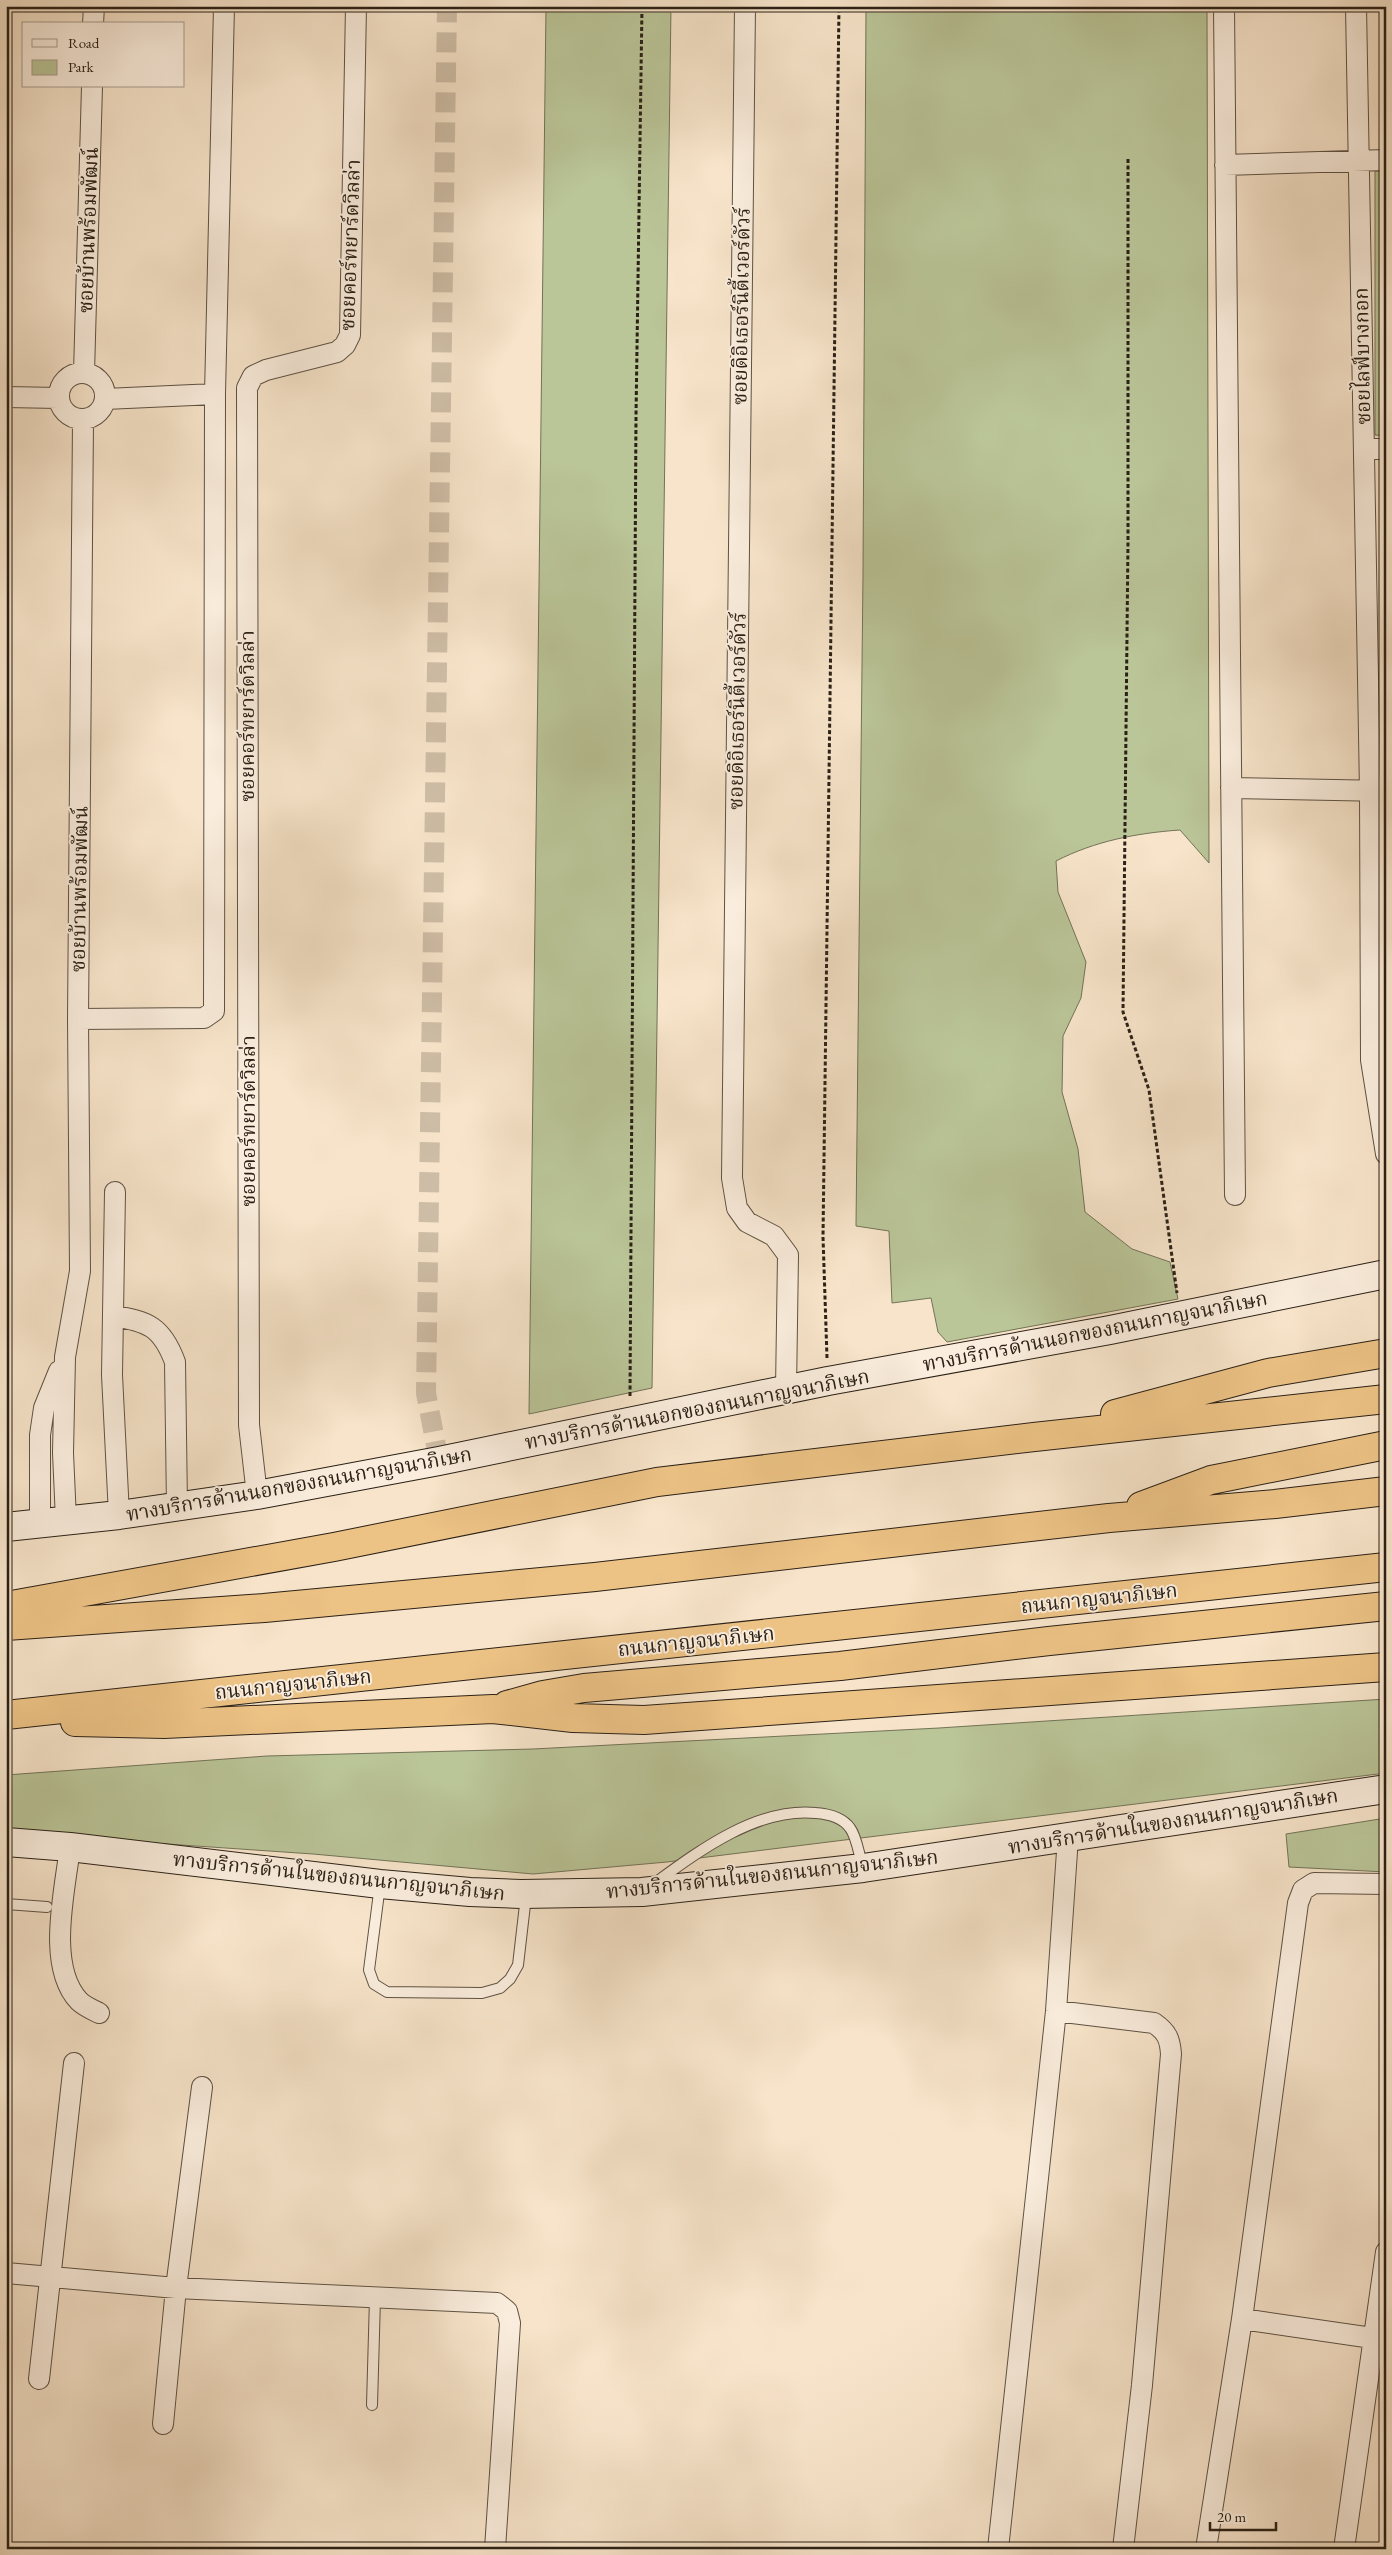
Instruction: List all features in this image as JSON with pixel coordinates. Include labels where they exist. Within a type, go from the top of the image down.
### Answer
[{"type":"highway","points":[[1034,1437],[1268,1373],[1386,1353]]},
{"type":"highway","points":[[6,1606],[334,1547],[657,1482],[1034,1437],[1386,1399]]},
{"type":"highway","points":[[1109,1518],[1211,1480],[1386,1445]]},
{"type":"highway","points":[[6,1626],[264,1608],[595,1577],[1109,1518],[1275,1504],[1386,1491]]},
{"type":"highway","name":"ถนนกาญจนาภิเษก","points":[[6,1715],[1386,1567]]},
{"type":"highway","points":[[493,1709],[543,1695],[584,1688],[840,1666],[1049,1641],[1268,1620],[1386,1606]]},
{"type":"highway","points":[[6,1720],[164,1724],[493,1709],[573,1718],[644,1720],[1386,1667]]},
{"type":"main road","name":"ทางบริการด้านนอกของถนนกาญจนาภิเษก","points":[[6,1527],[119,1515],[257,1495],[828,1381],[1180,1316],[1386,1274]]},
{"type":"main road","name":"ทางบริการด้านในของถนนกาญจนาภิเษก","points":[[6,1842],[380,1884],[526,1894],[642,1892],[863,1868],[1386,1789]]},
{"type":"street","points":[[93,22],[94,6]]},
{"type":"street","points":[[78,1020],[204,1018],[214,1011],[215,394],[224,6]]},
{"type":"street","name":"ซอยคอร์ทยาร์ดวิลล่า","points":[[257,1495],[248,1425],[247,388],[253,376],[266,370],[337,352],[345,345],[350,336],[356,6]]},
{"type":"street","name":"ซอยดิอิเธอร์นิตี้เวอร์ดัวร์","points":[[745,6],[732,1178],[737,1208],[747,1222],[774,1236],[788,1254],[786,1390]]},
{"type":"street","points":[[1224,6],[1235,1195]]},
{"type":"street","name":"ซอยไลฟ์บางกอก","points":[[1356,6],[1364,449],[1378,791],[1371,1060],[1386,1154]]},
{"type":"street","name":"ซอยบ้านพร้อมพัฒน์","points":[[84,373],[92,88]]},
{"type":"street","points":[[1225,164],[1386,160]]},
{"type":"street","points":[[84,373],[91,375],[102,385],[105,399],[100,411],[83,420],[76,419],[64,411],[59,398],[60,390],[69,377],[84,373]]},
{"type":"street","points":[[105,399],[215,394]]},
{"type":"street","points":[[6,396],[59,398]]},
{"type":"street","name":"ซอยบ้านพร้อมพัฒน์","points":[[66,1520],[63,1453],[65,1358],[80,1271],[78,1020],[83,420]]},
{"type":"street","points":[[1364,449],[1386,449]]},
{"type":"street","points":[[1231,788],[1378,791]]},
{"type":"street","points":[[115,1192],[112,1375],[119,1515]]},
{"type":"street","points":[[113,1316],[140,1320],[157,1331],[169,1346],[175,1362],[177,1507]]},
{"type":"street","name":"ซอยบ้านพร้อมพัฒน์","points":[[40,1523],[40,1435],[44,1408],[65,1358]]},
{"type":"street","points":[[998,2549],[1056,2011],[1068,1837]]},
{"type":"street","points":[[70,1848],[60,1940],[62,1967],[67,1981],[79,2002],[99,2013]]},
{"type":"street","points":[[1206,2549],[1242,2319],[1298,1903],[1303,1890],[1314,1883],[1386,1884]]},
{"type":"street","points":[[1056,2011],[1154,2023],[1165,2031],[1170,2039],[1171,2054],[1142,2385],[1122,2549]]},
{"type":"street","points":[[38,2379],[74,2062]]},
{"type":"street","points":[[163,2424],[176,2288],[202,2087]]},
{"type":"street","points":[[1344,2549],[1379,2339],[1386,2252]]},
{"type":"street","points":[[6,2273],[176,2288],[497,2304],[506,2311],[510,2323],[496,2549]]},
{"type":"street","points":[[1242,2319],[1379,2339]]},
{"type":"lane","points":[[642,1892],[709,1844],[774,1816],[797,1811],[827,1814],[841,1819],[851,1828],[863,1868]]},
{"type":"lane","points":[[380,1884],[369,1970],[374,1984],[387,1992],[482,1993],[500,1988],[510,1979],[518,1965],[526,1894]]},
{"type":"lane","points":[[6,1904],[47,1907]]},
{"type":"lane","points":[[372,2405],[375,2298]]},
{"type":"path","points":[[630,1422],[636,416],[642,6]]},
{"type":"path","points":[[828,1381],[823,1237],[839,6]]},
{"type":"path","points":[[1128,159],[1128,541],[1123,1012],[1149,1090],[1180,1316]]},
{"type":"path","points":[[1382,234],[1386,214]]},
{"type":"green space","points":[[546,6],[671,6],[652,1388],[529,1414]]},
{"type":"green space","points":[[866,6],[1207,6],[1209,863],[1180,830],[1116,839],[1086,848],[1056,861],[1058,892],[1086,962],[1081,998],[1063,1036],[1062,1092],[1078,1149],[1085,1212],[1132,1249],[1170,1262],[1178,1299],[947,1342],[938,1332],[931,1298],[892,1303],[889,1231],[856,1226],[863,574]]},
{"type":"green space","points":[[1375,171],[1386,171],[1386,436],[1375,435]]},
{"type":"green space","points":[[1386,1699],[1386,1773],[667,1862],[533,1874],[313,1854],[6,1833],[6,1775],[267,1756],[533,1749],[939,1728]]},
{"type":"green space","points":[[1386,1818],[1386,1872],[1289,1867],[1286,1834]]},
{"type":"tunnel","points":[[439,1461],[426,1393],[447,6]]}]
